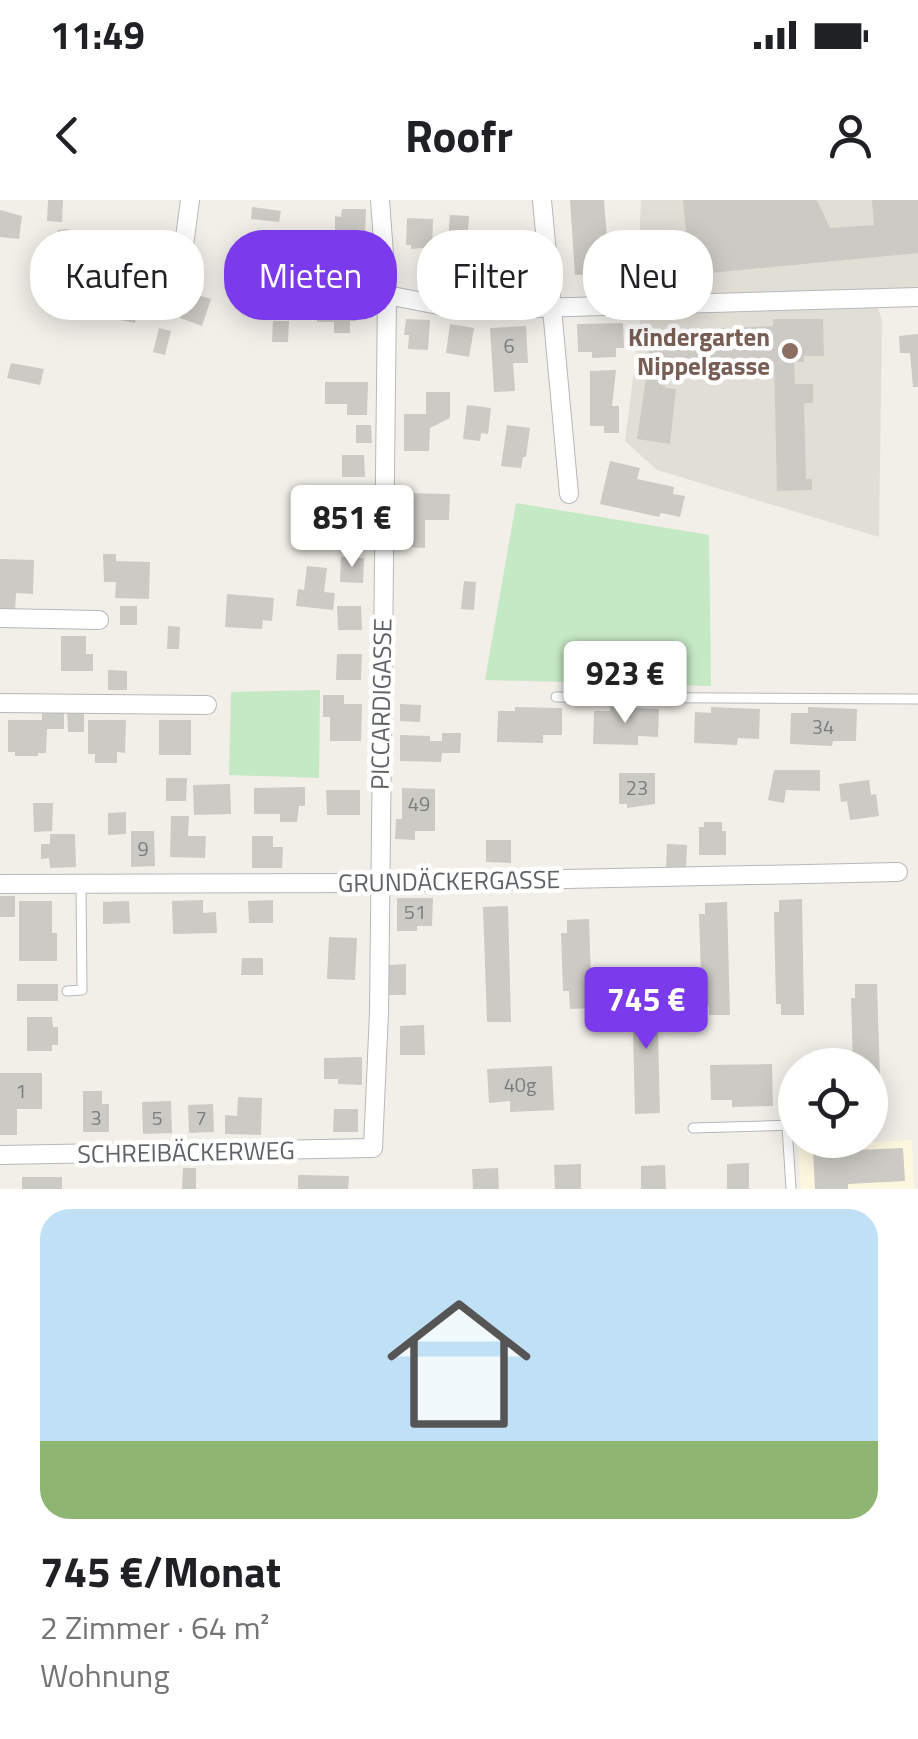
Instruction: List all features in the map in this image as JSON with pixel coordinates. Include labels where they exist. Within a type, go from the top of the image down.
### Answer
[{"type":"street","points":[[186,230],[190,200]]},
{"type":"street","name":"PICCARDIGASSE","points":[[380,200],[382,230]]},
{"type":"street","points":[[542,200],[544,230]]},
{"type":"street","points":[[563,308],[918,297]]},
{"type":"street","name":"PICCARDIGASSE","points":[[373,1148],[379,1012],[387,320]]},
{"type":"street","points":[[552,320],[569,494]]},
{"type":"street","points":[[0,618],[99,620]]},
{"type":"street","points":[[0,703],[206,705]]},
{"type":"street","name":"GRUNDÄCKERGASSE","points":[[0,884],[379,884],[898,872]]},
{"type":"street","name":"SCHREIBÄCKERWEG","points":[[0,1155],[373,1148]]},
{"type":"lane","points":[[556,697],[918,698]]},
{"type":"lane","points":[[67,991],[82,990],[81,884]]},
{"type":"lane","points":[[693,1128],[778,1125]]},
{"type":"lane","points":[[792,1158],[792,1189]]},
{"type":"shaded area","points":[[641,200],[918,200],[918,297],[875,299],[882,320],[879,537],[657,470],[625,441],[640,320],[713,320],[713,230],[640,230]]},
{"type":"shaded area","points":[[912,1140],[914,1189],[801,1189],[799,1158],[888,1158],[888,1141]]},
{"type":"green space","points":[[516,503],[709,535],[711,686],[485,680]]},
{"type":"green space","points":[[320,690],[319,778],[229,775],[231,692]]},
{"type":"building","points":[[48,200],[63,200],[62,222],[47,221]]},
{"type":"building","points":[[570,200],[604,200],[606,230],[583,230],[583,275],[575,275]]},
{"type":"building","points":[[683,200],[817,200],[830,228],[874,225],[872,200],[918,200],[918,253],[713,273],[713,230],[686,230]]},
{"type":"building","points":[[252,207],[281,211],[279,222],[251,219]]},
{"type":"building","points":[[342,209],[366,209],[365,230],[335,230],[335,216],[341,217]]},
{"type":"building","points":[[0,210],[22,216],[19,239],[0,237]]},
{"type":"building","points":[[450,215],[469,216],[468,230],[449,230]]},
{"type":"building","points":[[407,218],[433,219],[433,230],[417,230],[417,248],[406,245]]},
{"type":"building","points":[[204,297],[211,299],[204,320]]},
{"type":"building","points":[[406,319],[430,320],[428,350],[408,349],[409,335],[404,335]]},
{"type":"building","points":[[773,319],[823,319],[824,356],[804,356],[804,362],[794,362],[795,384],[813,384],[813,403],[804,403],[806,479],[812,479],[812,490],[777,491],[774,361],[687,362],[686,370],[667,370],[665,388],[676,389],[670,444],[637,439],[649,358],[647,332],[773,326]]},
{"type":"building","points":[[356,320],[350,321],[350,333],[334,333],[334,322],[317,322]]},
{"type":"building","points":[[273,321],[289,321],[288,342],[272,342]]},
{"type":"building","points":[[623,323],[624,348],[616,348],[616,357],[592,358],[592,352],[578,352],[577,324]]},
{"type":"building","points":[[450,324],[474,328],[469,357],[446,353]]},
{"type":"building","points":[[526,326],[528,363],[513,363],[515,391],[494,392],[490,328]]},
{"type":"building","points":[[159,328],[171,331],[165,355],[153,352]]},
{"type":"building","points":[[918,334],[918,387],[913,387],[910,353],[900,353],[899,336]]},
{"type":"building","points":[[11,363],[44,369],[40,385],[7,378]]},
{"type":"building","points":[[616,370],[612,406],[619,406],[619,433],[604,433],[604,426],[590,426],[590,371]]},
{"type":"building","points":[[325,382],[368,382],[367,415],[347,415],[347,404],[325,404]]},
{"type":"building","points":[[426,392],[450,392],[450,418],[430,428],[429,451],[404,451],[404,414],[426,414]]},
{"type":"building","points":[[467,405],[491,408],[488,434],[481,433],[480,441],[463,439]]},
{"type":"building","points":[[356,425],[371,425],[372,443],[356,443]]},
{"type":"building","points":[[507,425],[530,428],[521,468],[501,466]]},
{"type":"building","points":[[342,455],[364,455],[365,477],[342,477]]},
{"type":"building","points":[[610,461],[640,468],[637,479],[674,487],[673,494],[685,496],[680,517],[661,513],[659,517],[600,504]]},
{"type":"building","points":[[404,493],[450,494],[449,520],[425,520],[425,548],[403,547]]},
{"type":"building","points":[[312,513],[366,513],[366,531],[342,531],[341,536],[312,529]]},
{"type":"building","points":[[103,554],[116,554],[116,561],[150,562],[149,599],[115,598],[116,582],[104,582]]},
{"type":"building","points":[[341,557],[364,558],[363,583],[340,582]]},
{"type":"building","points":[[0,559],[34,560],[33,594],[16,593],[15,611],[0,610]]},
{"type":"building","points":[[307,566],[327,568],[324,592],[335,593],[333,610],[296,606],[298,589],[304,590]]},
{"type":"building","points":[[464,581],[476,582],[474,610],[461,609]]},
{"type":"building","points":[[227,594],[274,598],[272,621],[263,620],[262,629],[225,627]]},
{"type":"building","points":[[120,606],[137,606],[137,625],[120,625]]},
{"type":"building","points":[[337,606],[361,606],[362,630],[338,630]]},
{"type":"building","points":[[168,626],[180,627],[179,649],[167,649]]},
{"type":"building","points":[[61,636],[86,636],[86,654],[93,654],[93,671],[61,671]]},
{"type":"building","points":[[337,654],[362,654],[361,680],[336,680]]},
{"type":"building","points":[[108,670],[127,671],[127,690],[108,690]]},
{"type":"building","points":[[323,695],[344,695],[344,704],[362,704],[361,741],[330,741],[330,717],[323,717]]},
{"type":"building","points":[[400,704],[421,705],[420,722],[400,721]]},
{"type":"building","points":[[515,707],[562,708],[562,735],[543,735],[543,743],[497,742],[498,711],[515,711]]},
{"type":"building","points":[[610,707],[659,709],[658,737],[638,736],[638,745],[593,744],[594,711],[610,711]]},
{"type":"building","points":[[711,707],[760,709],[759,739],[738,738],[737,745],[694,743],[695,712],[711,713]]},
{"type":"building","points":[[808,707],[857,709],[856,741],[833,741],[832,746],[790,744],[791,713],[808,713]]},
{"type":"building","points":[[67,708],[84,708],[84,732],[68,732]]},
{"type":"building","points":[[42,709],[64,709],[64,729],[47,729],[46,753],[15,756],[15,752],[8,752],[8,720],[42,720]]},
{"type":"building","points":[[88,720],[126,720],[125,753],[117,752],[117,763],[95,763],[95,754],[88,754]]},
{"type":"building","points":[[159,720],[191,720],[191,755],[159,755]]},
{"type":"building","points":[[442,733],[461,733],[460,753],[442,753],[441,762],[400,761],[400,735],[430,736],[430,741],[442,741]]},
{"type":"building","points":[[774,770],[820,770],[820,791],[786,790],[784,803],[768,800]]},
{"type":"building","points":[[619,773],[655,773],[655,804],[627,808],[627,804],[619,804]]},
{"type":"building","points":[[166,778],[187,778],[186,801],[166,801]]},
{"type":"building","points":[[869,780],[879,816],[850,820],[847,801],[841,802],[839,784]]},
{"type":"building","points":[[230,784],[231,814],[194,815],[193,785]]},
{"type":"building","points":[[305,787],[305,806],[299,806],[297,822],[280,822],[280,814],[254,814],[254,788]]},
{"type":"building","points":[[402,788],[435,789],[435,831],[415,831],[415,840],[395,839],[396,819],[402,819]]},
{"type":"building","points":[[326,790],[360,790],[360,815],[327,815]]},
{"type":"building","points":[[33,803],[53,803],[52,831],[34,832]]},
{"type":"building","points":[[126,812],[126,834],[108,835],[108,813]]},
{"type":"building","points":[[171,816],[189,816],[188,836],[206,836],[205,858],[170,857]]},
{"type":"building","points":[[704,822],[722,822],[726,855],[699,855],[699,827],[704,827]]},
{"type":"building","points":[[131,831],[154,831],[155,866],[131,867]]},
{"type":"building","points":[[50,834],[75,834],[76,867],[50,868],[49,858],[41,859],[41,844],[50,844]]},
{"type":"building","points":[[252,836],[273,836],[273,847],[283,847],[282,868],[252,868]]},
{"type":"building","points":[[486,840],[511,840],[511,863],[486,862]]},
{"type":"building","points":[[667,844],[687,845],[686,869],[666,869]]},
{"type":"building","points":[[0,896],[15,896],[15,917],[0,917]]},
{"type":"building","points":[[397,898],[433,898],[432,926],[397,931]]},
{"type":"building","points":[[802,899],[804,1015],[781,1015],[781,1004],[776,1004],[774,912],[779,912],[779,900]]},
{"type":"building","points":[[203,900],[203,913],[216,912],[217,933],[173,934],[172,901]]},
{"type":"building","points":[[273,900],[273,923],[249,923],[248,901]]},
{"type":"building","points":[[19,901],[52,901],[57,961],[19,961]]},
{"type":"building","points":[[129,901],[130,923],[103,924],[103,902]]},
{"type":"building","points":[[727,902],[730,1015],[709,1015],[709,1006],[702,1007],[699,914],[705,914],[705,903]]},
{"type":"building","points":[[508,906],[511,1022],[487,1022],[483,907]]},
{"type":"building","points":[[589,919],[592,1008],[570,1009],[569,991],[563,991],[561,933],[567,933],[567,920]]},
{"type":"building","points":[[329,937],[357,938],[355,980],[327,979]]},
{"type":"building","points":[[242,958],[263,958],[263,975],[241,975]]},
{"type":"building","points":[[406,964],[406,995],[388,995],[388,965]]},
{"type":"building","points":[[17,984],[58,984],[58,1001],[17,1001]]},
{"type":"building","points":[[855,984],[877,984],[879,1048],[852,1048],[851,998],[855,998]]},
{"type":"building","points":[[657,990],[660,1113],[635,1114],[632,991]]},
{"type":"building","points":[[27,1017],[52,1017],[53,1027],[58,1027],[58,1045],[52,1045],[52,1051],[27,1051]]},
{"type":"building","points":[[424,1025],[425,1055],[400,1055],[400,1026]]},
{"type":"building","points":[[362,1057],[362,1085],[324,1079],[324,1058]]},
{"type":"building","points":[[772,1064],[773,1106],[732,1107],[732,1100],[711,1100],[710,1065]]},
{"type":"building","points":[[552,1066],[554,1110],[510,1112],[510,1101],[489,1103],[487,1069]]},
{"type":"building","points":[[0,1073],[42,1073],[42,1109],[17,1109],[17,1135],[0,1135]]},
{"type":"building","points":[[83,1091],[102,1091],[102,1104],[109,1104],[109,1132],[83,1132]]},
{"type":"building","points":[[238,1097],[262,1098],[261,1135],[225,1134],[225,1115],[237,1116]]},
{"type":"building","points":[[171,1101],[172,1133],[143,1134],[142,1102]]},
{"type":"building","points":[[213,1104],[214,1132],[189,1133],[188,1105]]},
{"type":"building","points":[[334,1109],[358,1109],[358,1132],[333,1132]]},
{"type":"building","points":[[903,1148],[905,1181],[815,1189],[813,1158],[888,1158],[888,1149]]},
{"type":"building","points":[[749,1163],[749,1189],[727,1189],[727,1164]]},
{"type":"building","points":[[581,1164],[581,1189],[555,1189],[554,1165]]},
{"type":"building","points":[[665,1165],[666,1189],[641,1189],[641,1166]]},
{"type":"building","points":[[183,1168],[196,1168],[196,1189],[182,1189]]},
{"type":"building","points":[[498,1168],[499,1189],[473,1189],[472,1169]]},
{"type":"building","points":[[298,1175],[349,1176],[348,1189],[298,1189]]},
{"type":"building","points":[[22,1177],[62,1177],[62,1189],[22,1189]]},
{"type":"place","name":"Kindergarten Nippelgasse","points":[[790,351]]}]
